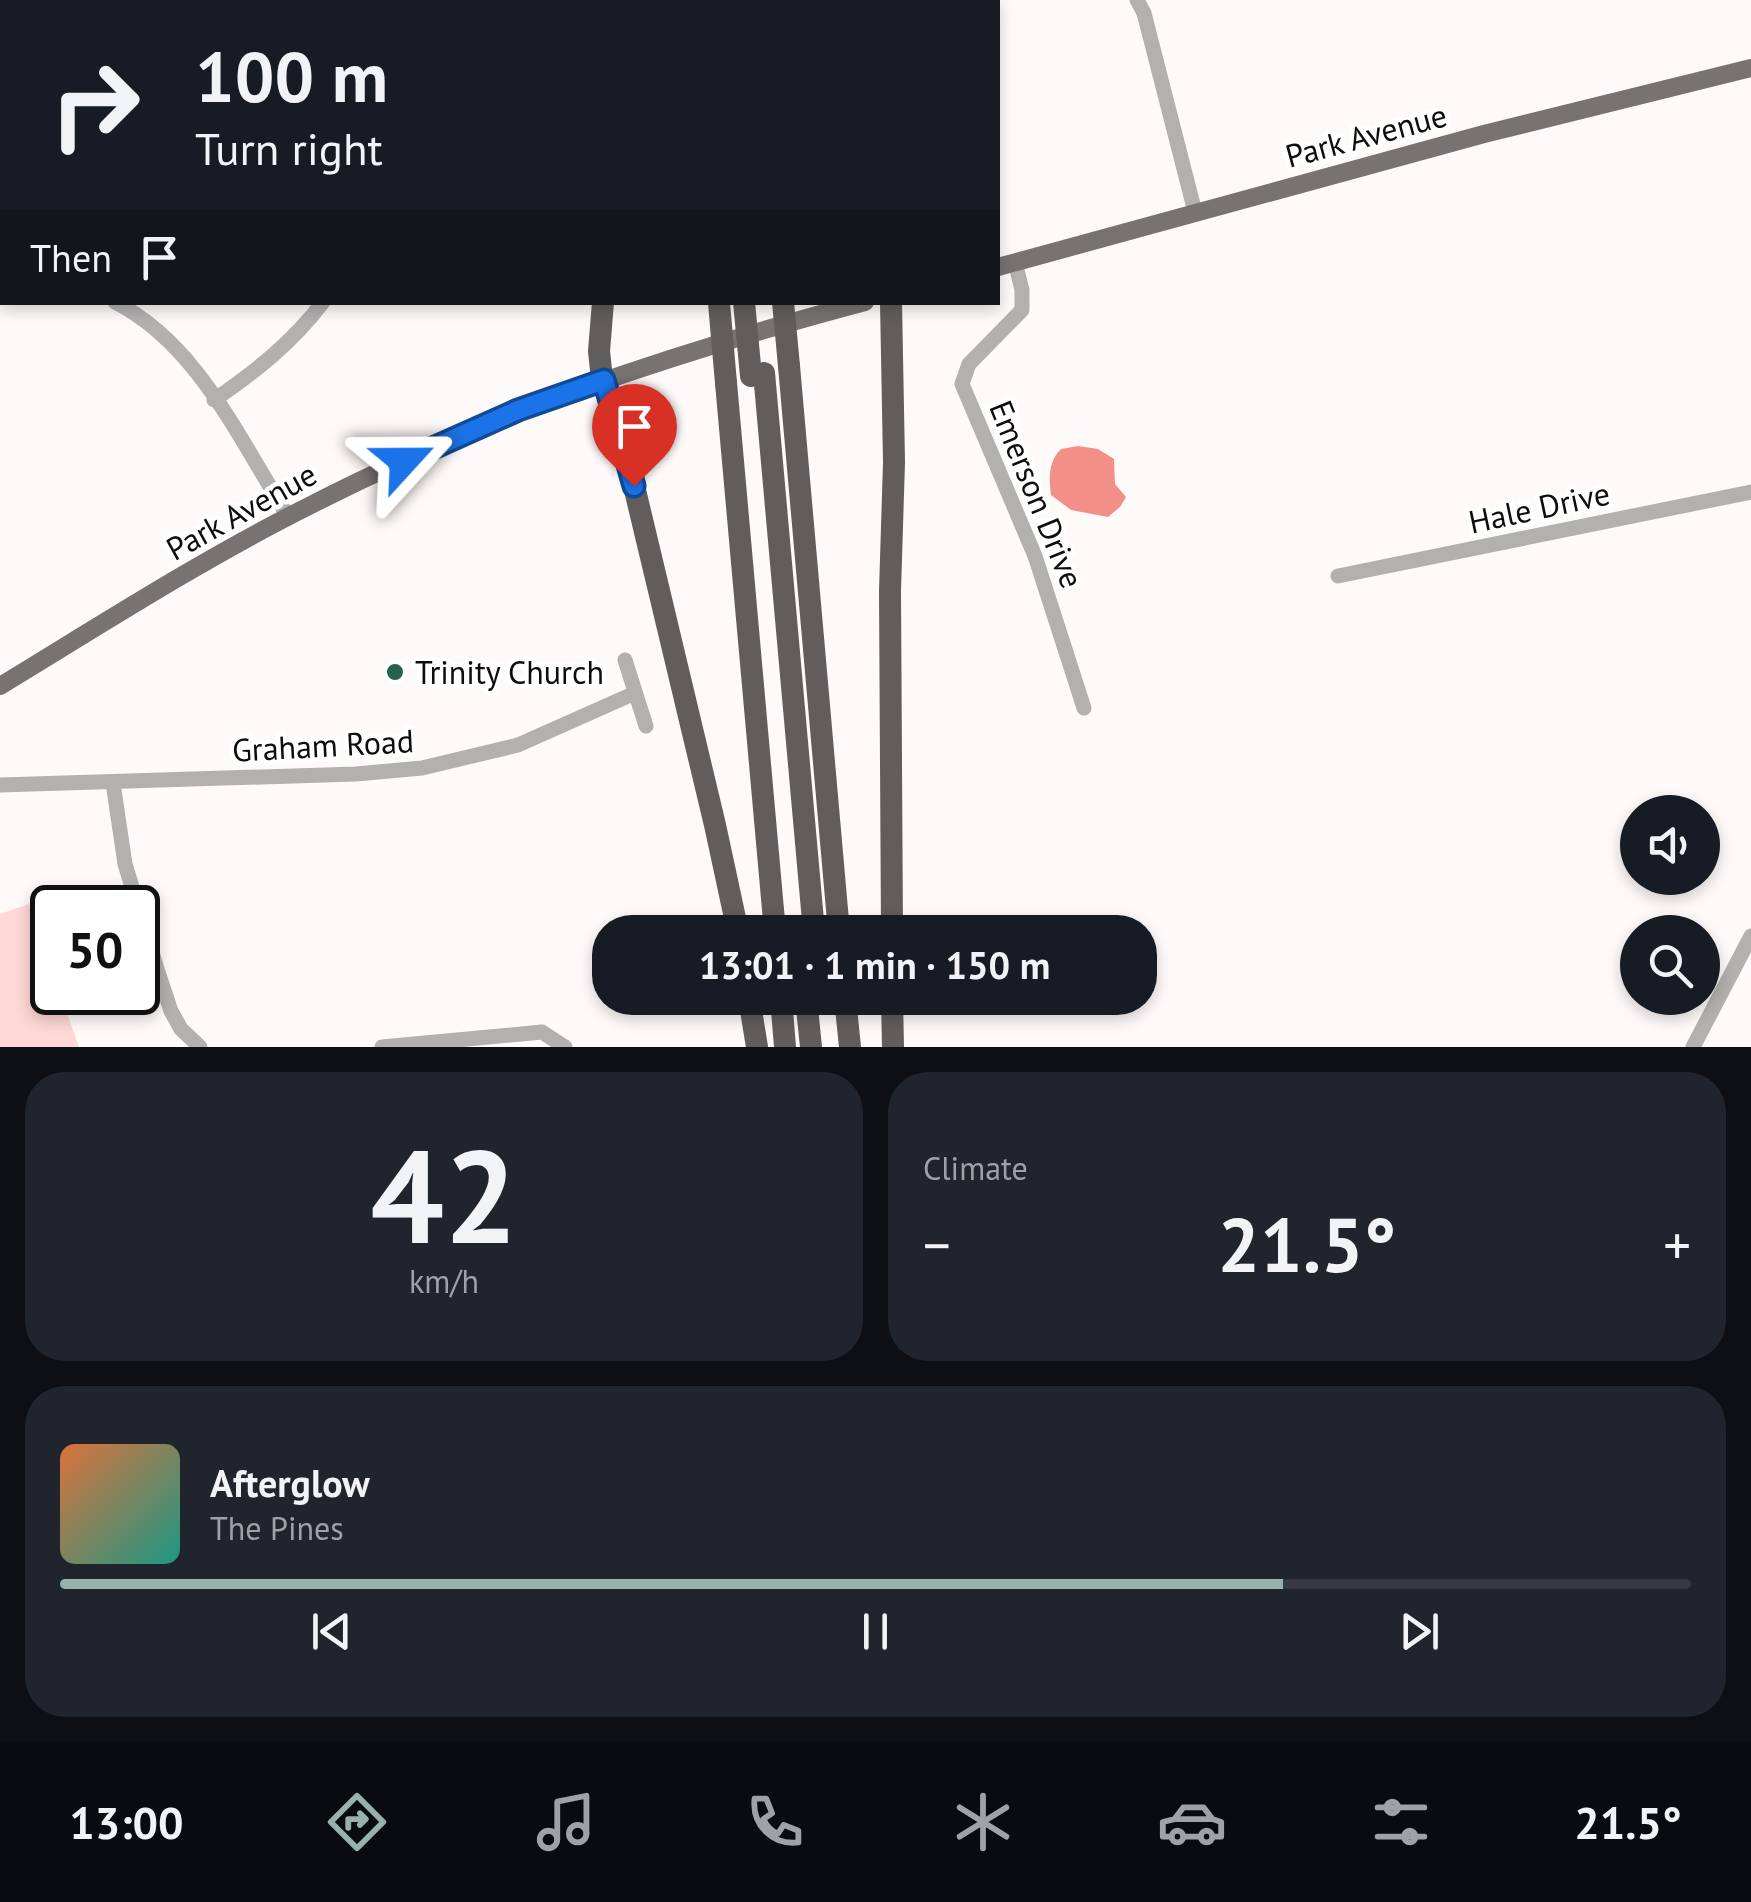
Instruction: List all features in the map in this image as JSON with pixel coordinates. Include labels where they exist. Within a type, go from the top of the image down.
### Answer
[{"type":"highway","points":[[603,305],[599,351],[604,380],[644,524],[735,915]]},
{"type":"highway","points":[[719,305],[773,915]]},
{"type":"highway","points":[[745,305],[757,374],[812,915]]},
{"type":"highway","points":[[757,305],[757,374],[799,915]]},
{"type":"highway","points":[[783,305],[837,915]]},
{"type":"highway","points":[[890,305],[894,462],[890,579],[892,915]]},
{"type":"highway","points":[[751,1015],[757,1047]]},
{"type":"highway","points":[[782,1015],[785,1047]]},
{"type":"highway","points":[[808,1015],[811,1047]]},
{"type":"highway","points":[[821,1015],[824,1047]]},
{"type":"highway","points":[[847,1015],[850,1047]]},
{"type":"highway","points":[[892,1015],[893,1047]]},
{"type":"main road","name":"Park Avenue","points":[[1006,264],[1484,134],[1751,68]]},
{"type":"main road","name":"Park Avenue","points":[[0,686],[288,516],[457,437],[604,380],[854,305]]},
{"type":"street","points":[[1137,0],[1144,13],[1195,212]]},
{"type":"street","name":"Emerson Drive","points":[[1006,264],[1022,290],[1022,310],[969,364],[962,384],[1035,556],[1084,708]]},
{"type":"street","points":[[119,305],[158,330],[184,356],[288,516]]},
{"type":"street","points":[[214,400],[273,358],[302,331],[321,305]]},
{"type":"street","name":"Hale Drive","points":[[1338,576],[1751,492]]},
{"type":"street","points":[[625,660],[646,726]]},
{"type":"street","name":"Graham Road","points":[[0,785],[379,773],[441,765],[518,745],[635,692]]},
{"type":"street","points":[[113,783],[126,864],[156,969],[176,1020],[200,1047]]},
{"type":"street","points":[[1692,1047],[1751,936]]},
{"type":"street","points":[[382,1047],[542,1032],[566,1047]]},
{"type":"shaded area","points":[[1061,449],[1098,449],[1114,459],[1115,484],[1126,497],[1108,517],[1071,510],[1051,495],[1054,459]]},
{"type":"shaded area","points":[[29,904],[30,1015],[68,1015],[79,1047],[0,1047],[0,914]]},
{"type":"place","name":"Trinity Church","points":[[395,672]]},
{"type":"route","points":[[404,461],[518,410],[604,380],[634,486]]}]
